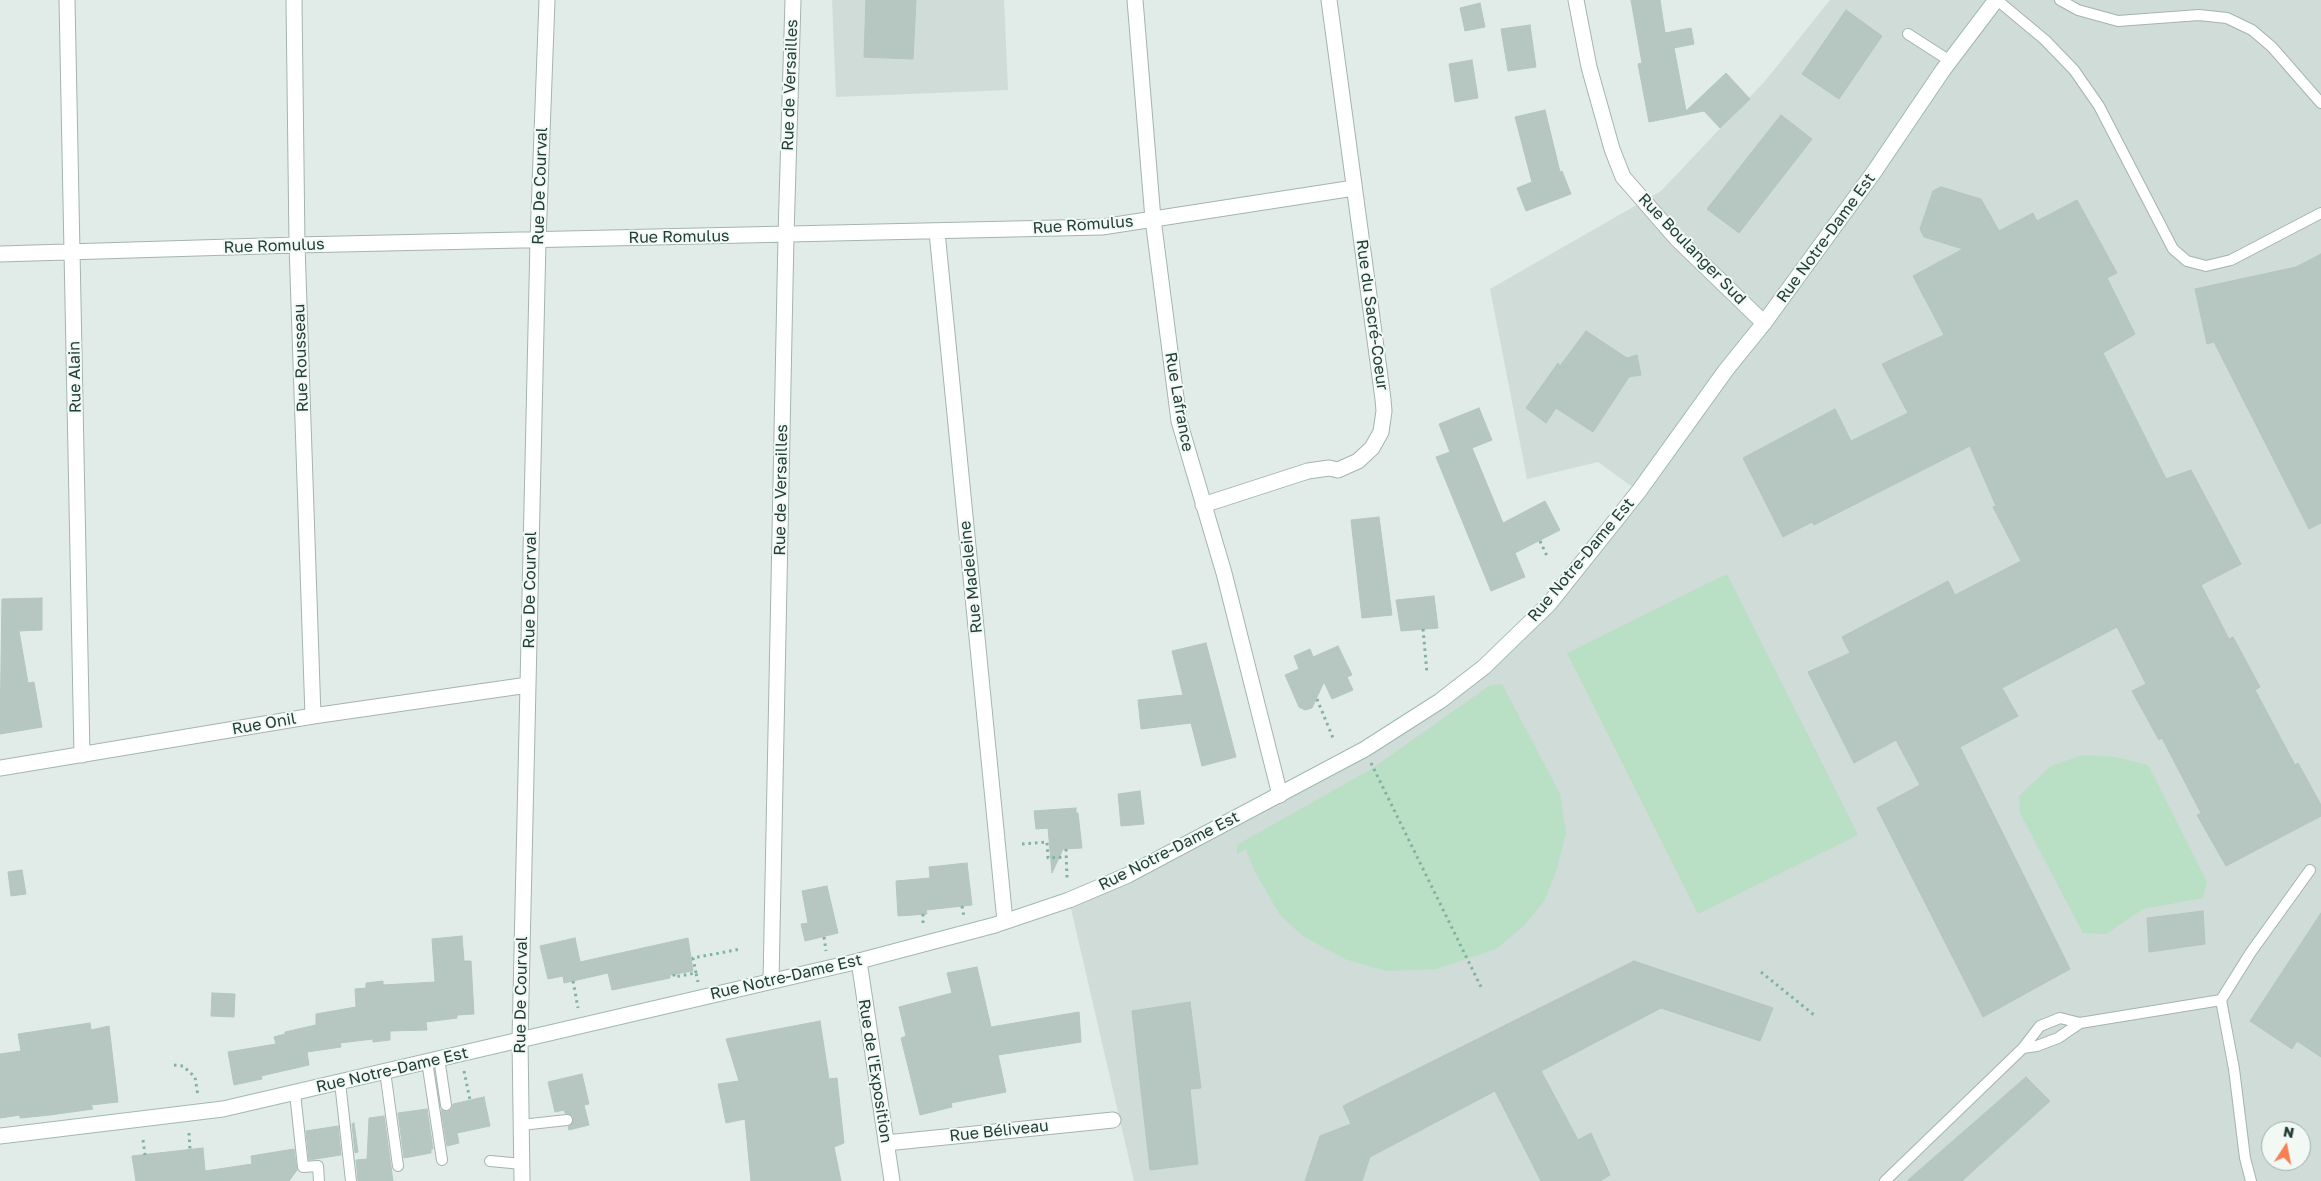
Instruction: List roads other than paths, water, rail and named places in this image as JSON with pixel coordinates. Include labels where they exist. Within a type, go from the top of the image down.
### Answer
[{"type":"street","name":"Rue Alain","points":[[67,0],[82,755]]},
{"type":"street","name":"Rue Rousseau","points":[[294,0],[297,245],[313,716]]},
{"type":"street","name":"Rue De Courval","points":[[522,1181],[520,1040],[538,240],[547,0]]},
{"type":"street","name":"Rue de Versailles","points":[[771,981],[792,0]]},
{"type":"street","name":"Rue Lafrance","points":[[1135,0],[1153,219],[1179,420],[1226,582],[1280,795]]},
{"type":"street","name":"Rue du Sacré-Coeur","points":[[1203,505],[1308,471],[1330,468],[1338,470],[1358,461],[1365,455],[1372,448],[1381,432],[1384,412],[1383,399],[1329,0]]},
{"type":"street","name":"Rue Boulanger Sud","points":[[1576,0],[1588,66],[1612,149],[1623,177],[1677,239],[1764,323]]},
{"type":"street","name":"Rue Notre-Dame Est","points":[[0,1136],[223,1109],[858,961],[1005,921],[1069,900],[1128,875],[1365,749],[1440,701],[1484,666],[1549,604],[1638,491],[1726,370],[1764,323],[1874,172],[1950,61],[1997,0]]},
{"type":"street","name":"Rue Romulus","points":[[0,254],[297,245],[1102,227],[1354,188]]},
{"type":"street","name":"Rue Madeleine","points":[[937,232],[1005,921]]},
{"type":"street","name":"Rue Onil","points":[[0,768],[313,716],[528,685]]},
{"type":"street","name":"Rue de l'Exposition","points":[[858,961],[892,1181]]},
{"type":"street","name":"Rue Béliveau","points":[[886,1143],[1113,1120]]},
{"type":"lane","points":[[1997,0],[2045,40],[2074,70],[2099,106],[2173,249],[2187,261],[2206,266],[2231,260],[2321,213]]},
{"type":"lane","points":[[2060,0],[2078,10],[2118,21],[2199,15],[2227,18],[2252,30],[2272,47],[2321,103]]},
{"type":"lane","points":[[1908,34],[1950,61]]},
{"type":"lane","points":[[2251,1181],[2245,1158],[2234,1069],[2221,1000],[2251,952],[2310,870]]},
{"type":"lane","points":[[2023,1048],[2036,1046],[2058,1038],[2080,1024],[2221,1000]]},
{"type":"lane","points":[[1884,1181],[2023,1048],[2040,1026],[2060,1018],[2080,1024]]},
{"type":"lane","points":[[433,1060],[446,1105]]},
{"type":"lane","points":[[433,1060],[442,1160]]},
{"type":"lane","points":[[385,1071],[398,1166]]},
{"type":"lane","points":[[340,1082],[351,1181]]},
{"type":"lane","points":[[295,1093],[303,1167],[318,1166],[319,1181]]},
{"type":"lane","points":[[521,1125],[566,1120]]},
{"type":"lane","points":[[490,1161],[522,1164]]}]
